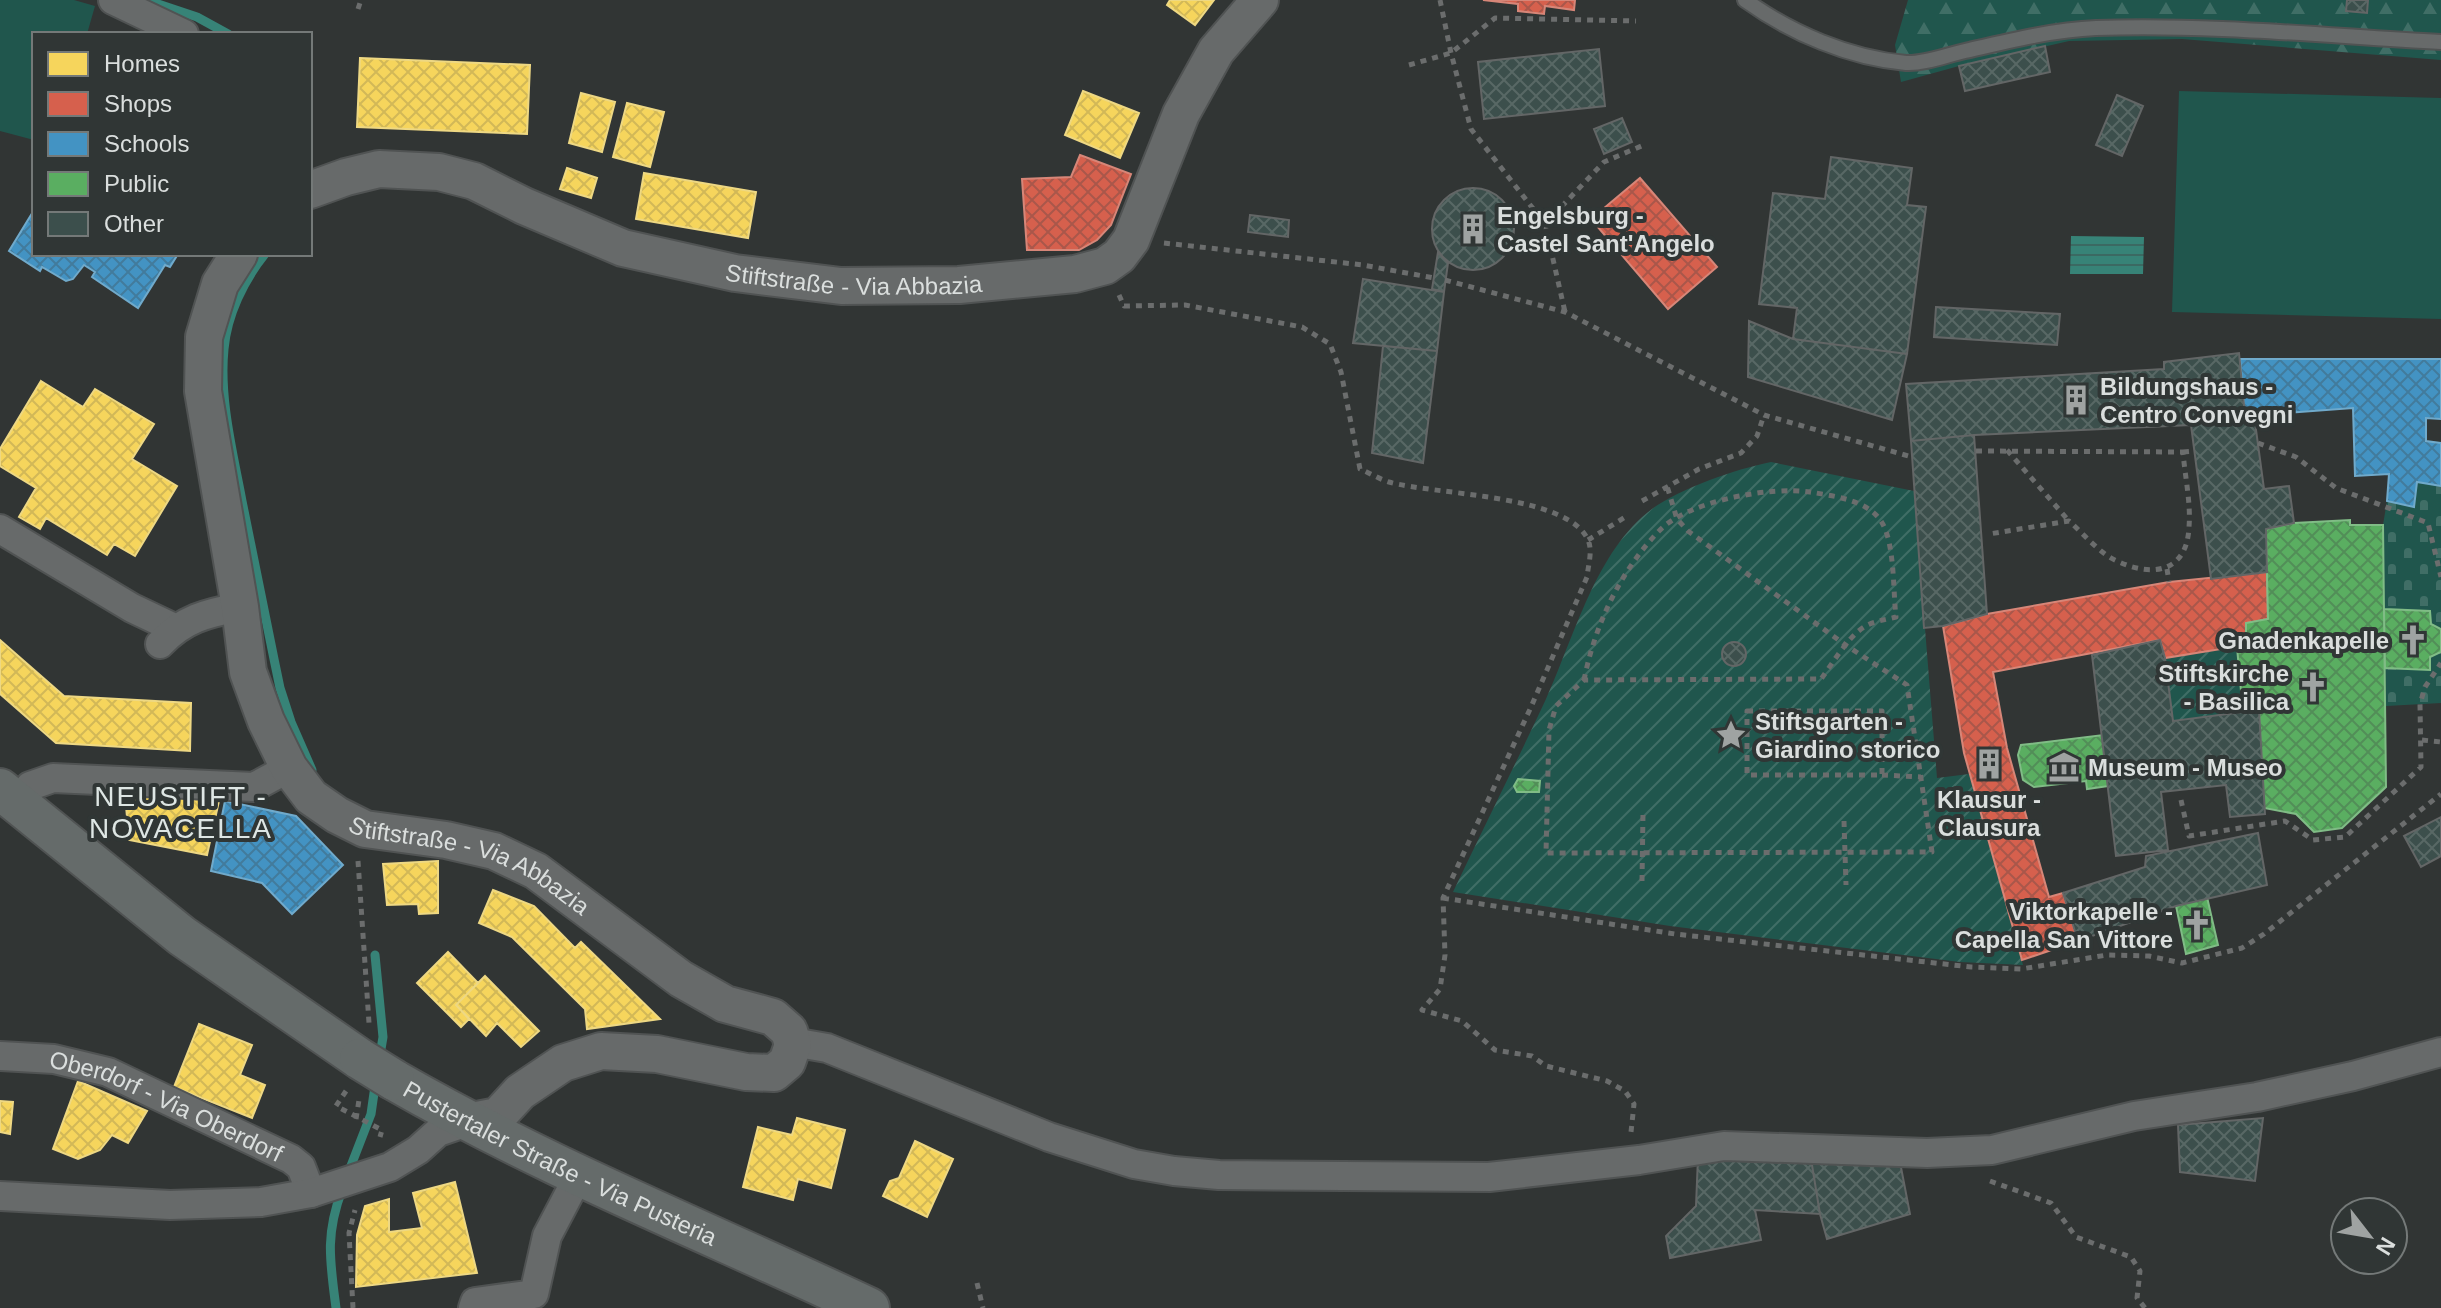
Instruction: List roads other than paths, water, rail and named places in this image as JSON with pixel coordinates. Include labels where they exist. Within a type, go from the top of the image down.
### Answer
[{"type":"main road","name":"Pustertaler Straße - Via Pusteria","points":[[15,788],[182,936],[368,1069],[578,1177],[744,1249],[869,1308]]},
{"type":"street","points":[[113,0],[180,32]]},
{"type":"street","name":"Stiftstraße - Via Abbazia","points":[[312,189],[379,169],[439,172],[474,181],[623,248],[735,273],[841,286],[959,285],[1075,274],[1105,266],[1119,256],[1131,240],[1181,114],[1216,51],[1260,0]]},
{"type":"street","name":"Stiftstraße - Via Abbazia","points":[[238,256],[220,284],[204,337],[203,391],[248,672],[266,721],[289,768],[311,797],[365,829],[446,840],[494,851],[536,871],[681,979],[725,1004],[773,1017],[789,1031],[793,1045]]},
{"type":"street","points":[[0,529],[132,608],[167,636],[203,615],[240,607]]},
{"type":"street","points":[[15,788],[53,778],[254,787],[289,768]]},
{"type":"street","points":[[0,1196],[170,1205],[261,1202],[311,1193],[390,1167],[418,1150],[438,1132],[498,1116],[520,1092],[563,1063],[601,1051],[657,1054],[746,1072],[774,1073],[787,1062],[793,1045],[827,1048],[1049,1137],[1134,1164],[1174,1171],[1219,1175],[1489,1177],[1639,1160],[1724,1146],[1898,1152],[1992,1150],[2134,1116],[2257,1097],[2441,1052]]},
{"type":"street","name":"Oberdorf - Via Oberdorf","points":[[0,1056],[54,1059],[108,1072],[291,1159],[301,1167],[311,1193]]},
{"type":"street","points":[[473,1308],[475,1302],[534,1294],[547,1236],[578,1177]]},
{"type":"lane","points":[[1745,0],[1765,15],[1840,49],[1871,58],[1911,63],[2033,35],[2094,28],[2182,29],[2441,42]]},
{"type":"waterway","points":[[146,0],[197,17],[224,32]]},
{"type":"waterway","points":[[264,256],[250,275],[229,323],[224,349],[223,387],[235,464],[280,688],[312,770]]},
{"type":"waterway","points":[[375,955],[383,1037],[379,1061]]},
{"type":"waterway","points":[[347,1176],[371,1114],[376,1079]]},
{"type":"waterway","points":[[336,1308],[331,1235],[342,1190]]},
{"type":"place","name":"Engelsburg - Castel Sant'Angelo","points":[[1473,229]]},
{"type":"place","name":"Bildungshaus - Centro Convegni","points":[[2076,400]]},
{"type":"place","name":"Gnadenkapelle","points":[[2413,640]]},
{"type":"place","name":"Stiftskirche - Basilica","points":[[2313,687]]},
{"type":"place","name":"Stiftsgarten - Giardino storico","points":[[1731,735]]},
{"type":"place","name":"Klausur - Clausura","points":[[1989,764]]},
{"type":"place","name":"Museum - Museo","points":[[2064,767]]},
{"type":"place","name":"Viktorkapelle - Capella San Vittore","points":[[2197,925]]},
{"type":"district","name":"NEUSTIFT - NOVACELLA","points":[[181,812]]}]
